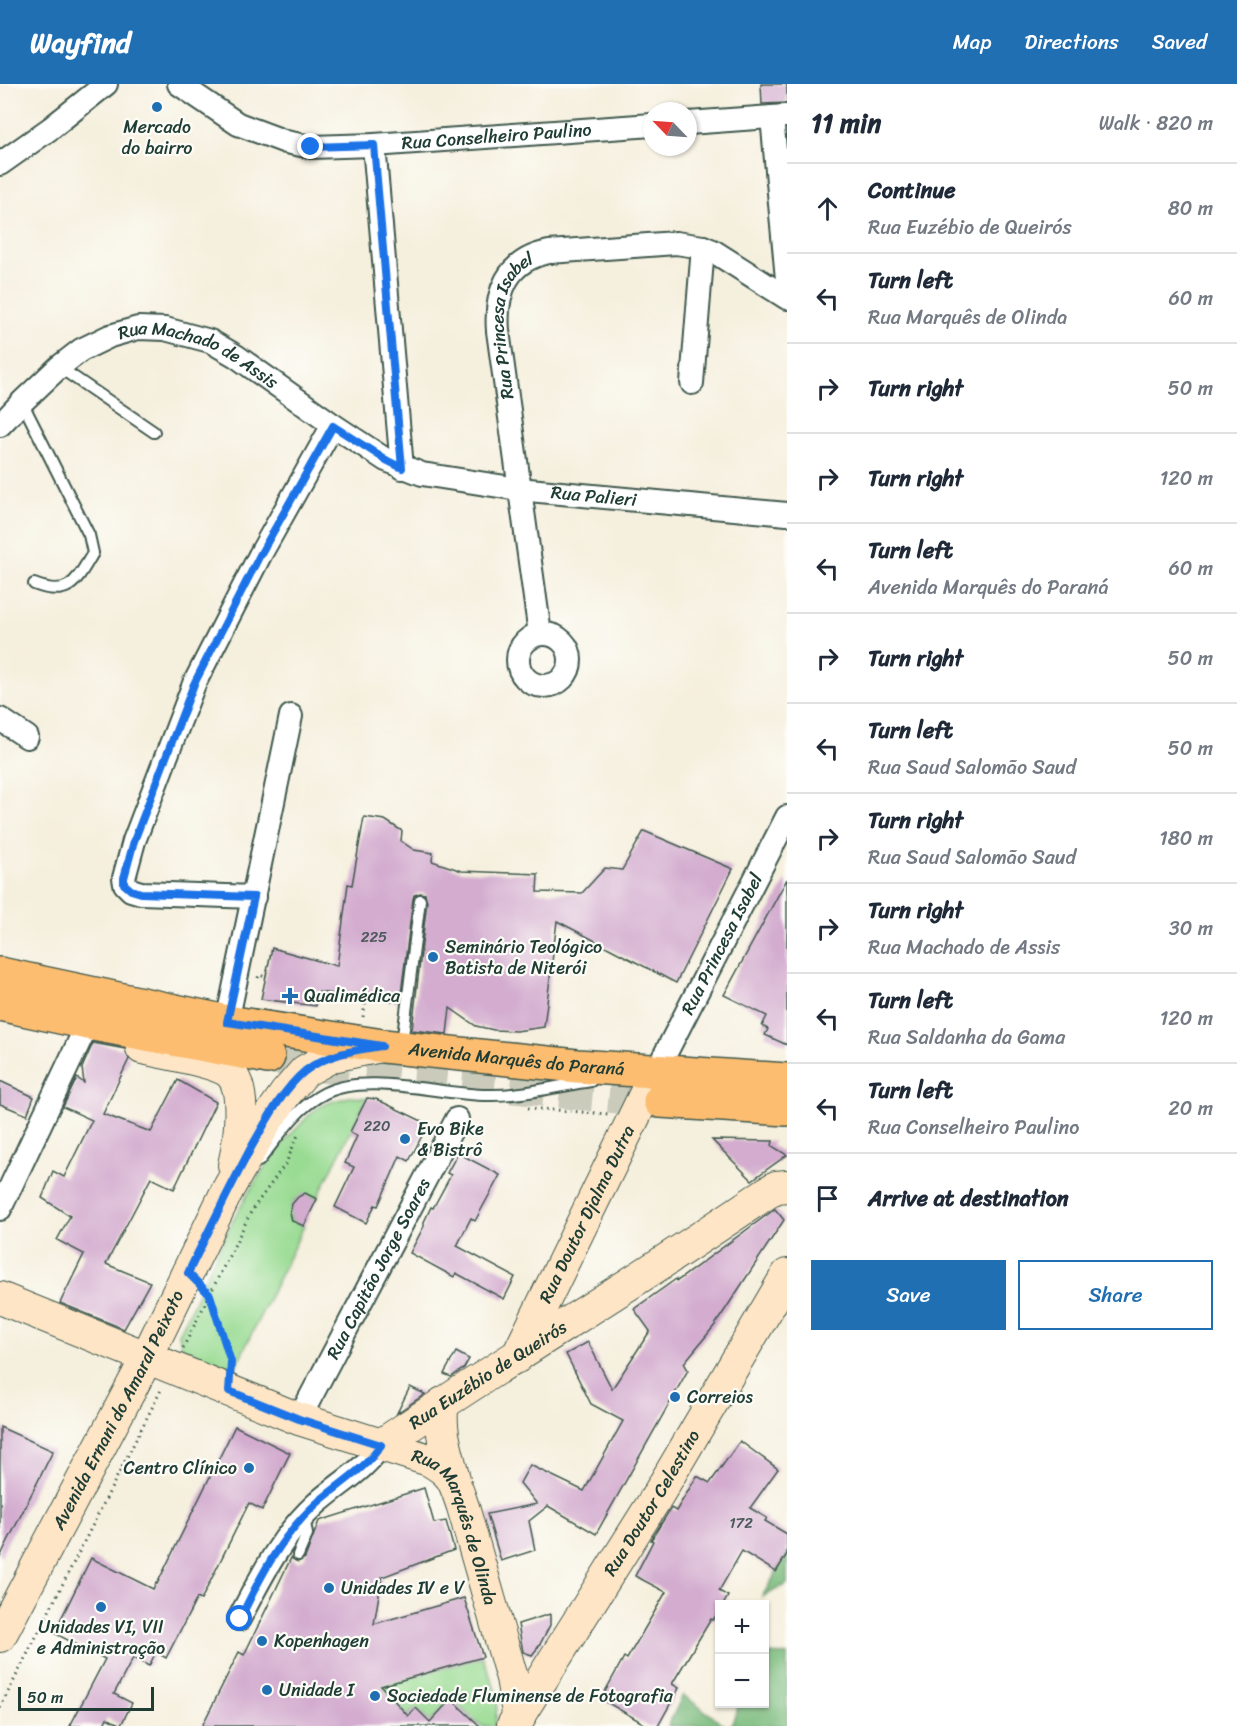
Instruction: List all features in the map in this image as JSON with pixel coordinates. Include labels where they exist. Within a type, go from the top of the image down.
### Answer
[{"type":"main road","name":"Avenida Marquês do Paraná","points":[[0,974],[227,1022],[658,1086],[787,1080]]},
{"type":"main road","points":[[0,1004],[268,1057]]},
{"type":"main road","points":[[658,1086],[787,1108]]},
{"type":"street","points":[[0,164],[51,128],[106,84]]},
{"type":"street","name":"Rua Conselheiro Paulino","points":[[179,84],[238,124],[275,139],[311,147],[374,145],[643,126]]},
{"type":"street","points":[[697,122],[780,116],[787,279]]},
{"type":"street","points":[[374,145],[402,468]]},
{"type":"street","name":"Rua Princesa Isabel","points":[[540,634],[497,311],[502,290],[510,276],[522,261],[532,255],[676,243],[713,251],[787,298]]},
{"type":"street","points":[[692,383],[703,247]]},
{"type":"street","name":"Rua Machado de Assis","points":[[0,425],[59,367],[81,350],[110,336],[138,328],[165,329],[210,340],[333,426],[402,468]]},
{"type":"street","points":[[254,897],[141,893],[131,890],[124,884],[124,878],[134,841],[194,684],[260,555],[333,426]]},
{"type":"street","name":"Rua Palieri","points":[[402,468],[422,474],[519,489],[787,514]]},
{"type":"street","points":[[227,1022],[291,716]]},
{"type":"street","points":[[0,719],[27,737]]},
{"type":"street","name":"Rua Princesa Isabel","points":[[658,1086],[787,817]]},
{"type":"street","points":[[0,1209],[100,1025],[137,1047],[217,1066],[231,1074],[239,1091],[240,1116],[238,1149],[228,1190]]},
{"type":"street","name":"Avenida Ernani do Amaral Peixoto","points":[[0,1636],[160,1363],[188,1273],[228,1190],[267,1120],[305,1071],[332,1056],[353,1050],[392,1047]]},
{"type":"street","name":"Rua Doutor Djalma Dutra","points":[[517,1358],[546,1298],[658,1086]]},
{"type":"street","name":"Rua Capitão Jorge Soares","points":[[299,1419],[457,1119]]},
{"type":"street","name":"Rua Euzébio de Queirós","points":[[240,1619],[273,1555],[289,1532],[303,1516],[334,1489],[365,1466],[381,1445],[768,1192],[776,1187],[787,1186]]},
{"type":"street","name":"Rua Doutor Celestino","points":[[521,1724],[787,1275]]},
{"type":"street","name":"Rua Marquês de Olinda","points":[[0,1298],[299,1419],[429,1460],[441,1467],[454,1479],[512,1678],[521,1724]]},
{"type":"street","points":[[546,1298],[552,1312],[558,1318],[571,1322]]},
{"type":"street","points":[[443,1403],[440,1415],[441,1426],[454,1479]]},
{"type":"lane","points":[[59,367],[154,432]]},
{"type":"lane","points":[[22,402],[89,535],[93,553],[74,583],[60,590],[50,590],[34,584]]},
{"type":"lane","points":[[392,1047],[420,900]]},
{"type":"lane","points":[[228,1190],[258,1162],[288,1122],[305,1105],[326,1092],[354,1084],[488,1095],[606,1080]]},
{"type":"lane","points":[[623,1080],[658,1086]]},
{"type":"lane","points":[[298,1555],[307,1534],[303,1516]]},
{"type":"path","points":[[256,987],[259,975],[266,977]]},
{"type":"path","points":[[363,1020],[366,998]]},
{"type":"path","points":[[0,1708],[160,1363],[210,1295],[252,1210],[286,1162],[299,1132]]},
{"type":"path","points":[[188,1273],[210,1295],[231,1362],[229,1391]]},
{"type":"green space","points":[[350,1097],[367,1098],[317,1199],[305,1194],[297,1198],[293,1204],[292,1221],[304,1226],[234,1370],[182,1348],[179,1334],[231,1224],[262,1171],[280,1147],[313,1112],[327,1103]]},
{"type":"green space","points":[[787,1554],[787,1584],[762,1597]]},
{"type":"green space","points":[[769,1654],[787,1655],[787,1726],[731,1726],[738,1708],[769,1708]]},
{"type":"green space","points":[[483,1657],[498,1698],[495,1726],[480,1726],[451,1699],[430,1722],[416,1708],[408,1716],[366,1670],[393,1682]]},
{"type":"green space","points":[[683,1695],[726,1726],[668,1726]]},
{"type":"building","points":[[761,84],[787,84],[787,103],[762,104]]},
{"type":"building","points":[[364,817],[385,820],[402,831],[401,841],[414,850],[433,853],[432,861],[462,871],[538,874],[537,892],[582,893],[605,868],[622,870],[644,831],[733,869],[676,983],[557,921],[544,1027],[516,1031],[494,1030],[476,1026],[450,1008],[447,1034],[412,1030],[427,901],[425,894],[420,893],[414,895],[413,899],[400,1002],[319,992],[316,1006],[261,999],[272,948],[337,966],[348,884],[352,885]]},
{"type":"building","points":[[787,879],[787,1045],[765,1035],[768,1029],[762,1026],[767,1016],[724,995]]},
{"type":"building","points":[[93,1043],[125,1049],[129,1059],[103,1114],[151,1132],[178,1080],[216,1102],[174,1189],[151,1178],[106,1264],[150,1282],[124,1329],[60,1303],[84,1254],[57,1240],[70,1216],[42,1198],[53,1171],[64,1177],[92,1120],[63,1107],[77,1078],[84,1083],[82,1068]]},
{"type":"building","points":[[0,1081],[34,1097],[27,1115],[0,1104]]},
{"type":"building","points":[[367,1098],[376,1099],[424,1122],[426,1128],[409,1161],[400,1156],[378,1206],[375,1205],[366,1223],[335,1207],[354,1167],[345,1163],[357,1136],[350,1132]]},
{"type":"building","points":[[712,1140],[773,1141],[772,1146],[787,1155],[752,1180]]},
{"type":"building","points":[[458,1153],[500,1175],[475,1221],[471,1218],[457,1246],[515,1277],[504,1299],[456,1273],[454,1277],[410,1253],[431,1207],[433,1208],[451,1175],[447,1173]]},
{"type":"building","points":[[305,1193],[317,1199],[304,1226],[292,1221],[290,1213],[292,1204]]},
{"type":"building","points":[[775,1209],[784,1220],[715,1325],[684,1363],[688,1370],[596,1534],[548,1506],[529,1521],[535,1550],[501,1561],[487,1514],[537,1504],[520,1483],[530,1465],[584,1491],[623,1421],[591,1404],[566,1354],[588,1342],[612,1389],[650,1331],[634,1309],[676,1279],[677,1281]]},
{"type":"building","points":[[456,1352],[469,1359],[464,1368],[451,1377],[444,1374]]},
{"type":"building","points":[[410,1387],[425,1394],[397,1413]]},
{"type":"building","points":[[235,1426],[290,1453],[262,1510],[249,1503],[201,1600],[197,1598],[166,1658],[156,1652],[149,1666],[133,1658],[114,1694],[132,1703],[121,1725],[107,1718],[103,1726],[70,1726],[105,1659],[54,1633],[91,1558],[153,1589]]},
{"type":"building","points":[[0,1427],[53,1451],[0,1557]]},
{"type":"building","points":[[740,1441],[778,1469],[750,1508],[767,1518],[765,1521],[787,1534],[787,1554],[776,1572],[742,1551],[719,1591],[728,1596],[726,1600],[715,1600],[715,1617],[711,1619],[672,1684],[679,1688],[658,1726],[648,1726],[601,1699],[624,1657],[627,1659],[666,1592],[635,1576],[653,1541],[651,1540],[671,1508],[676,1511],[697,1476],[710,1483]]},
{"type":"building","points":[[424,1488],[434,1523],[446,1521],[454,1550],[382,1577],[374,1624],[464,1598],[483,1657],[381,1686],[408,1716],[416,1708],[430,1722],[451,1699],[480,1726],[202,1726],[239,1652],[244,1655],[291,1558],[298,1562],[305,1558],[319,1521]]},
{"type":"building","points":[[550,1614],[550,1625],[539,1646],[532,1655],[523,1652],[518,1624]]},
{"type":"tunnel","points":[[268,1057],[364,1073],[660,1101]]},
{"type":"place","name":"Mercado do bairro","points":[[157,107]]},
{"type":"place","name":"Seminário Teológico Batista de Niterói","points":[[433,957]]},
{"type":"place","name":"Qualimédica","points":[[290,996]]},
{"type":"place","name":"Evo Bike & Bistrô","points":[[405,1139]]},
{"type":"place","name":"Correios","points":[[675,1397]]},
{"type":"place","name":"Centro Clínico","points":[[249,1468]]},
{"type":"place","name":"Unidades IV e V","points":[[329,1588]]},
{"type":"place","name":"Unidades VI, VII e Administração","points":[[101,1607]]},
{"type":"place","name":"Kopenhagen","points":[[262,1641]]},
{"type":"place","name":"Unidade I","points":[[267,1690]]},
{"type":"place","name":"Sociedade Fluminense de Fotografia","points":[[375,1696]]},
{"type":"route","points":[[240,1619],[273,1555],[289,1532],[316,1504],[365,1466],[381,1445],[299,1419],[229,1391],[231,1362],[210,1295],[188,1273],[228,1190],[267,1120],[286,1093],[305,1071],[332,1056],[382,1046],[227,1022],[254,897],[141,893],[131,890],[124,884],[124,878],[134,841],[194,684],[260,555],[333,426],[402,468],[374,145],[311,147]]}]
